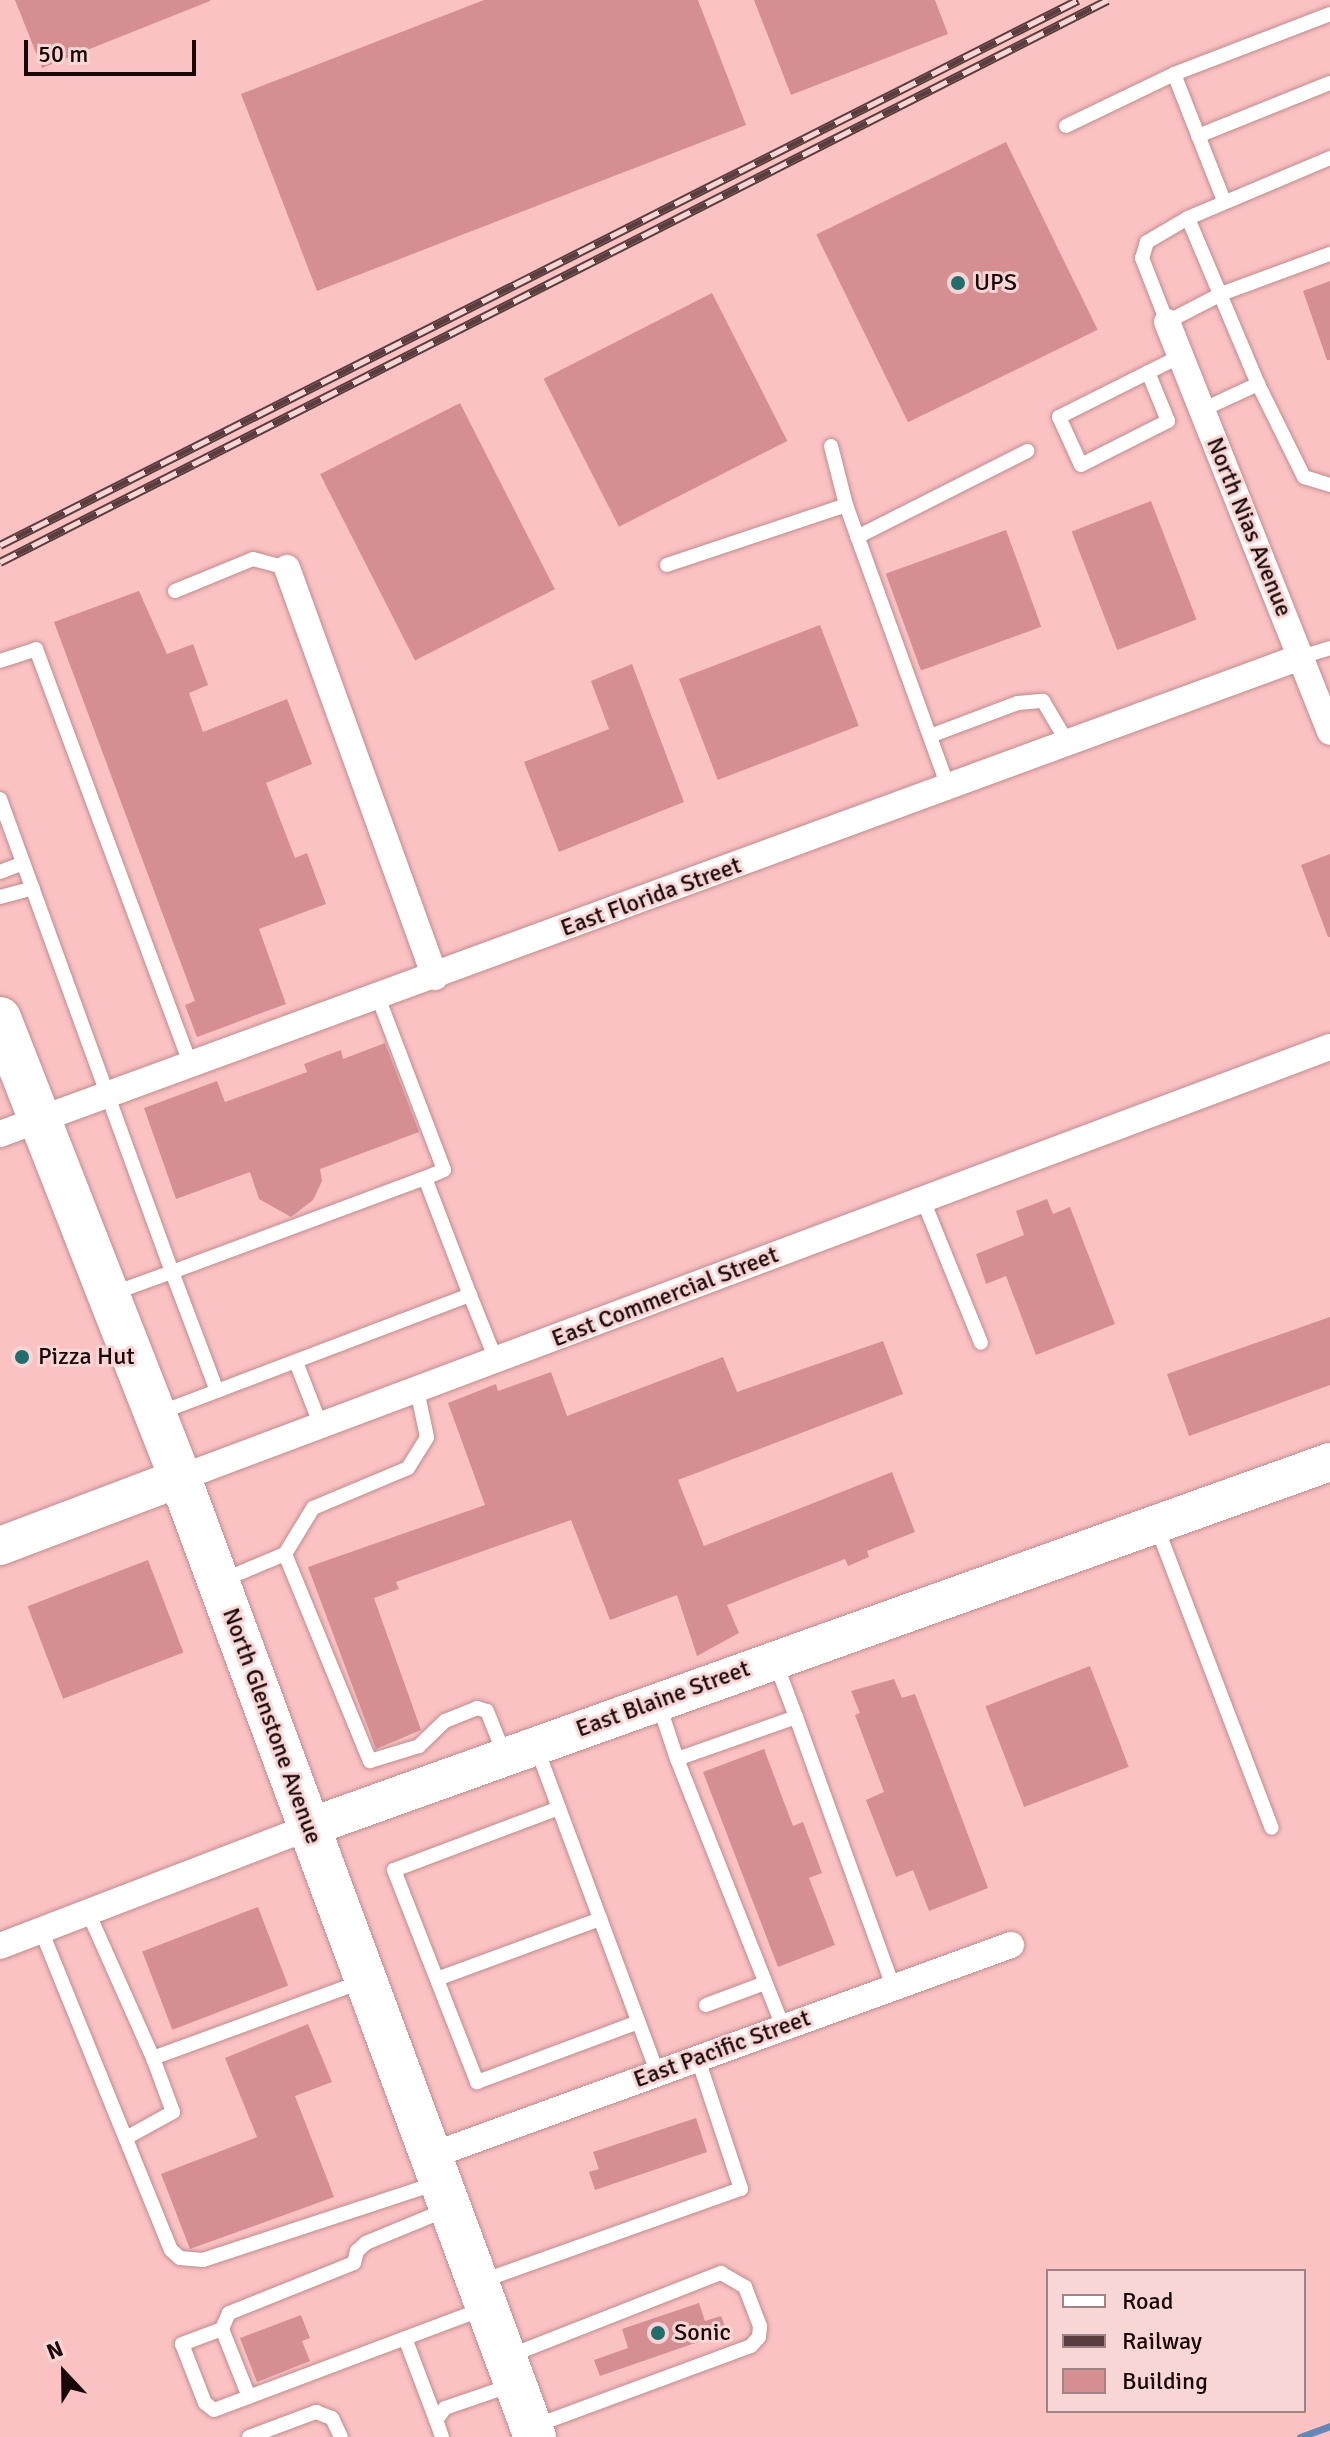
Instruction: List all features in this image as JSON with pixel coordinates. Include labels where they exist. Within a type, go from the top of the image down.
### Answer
[{"type":"main road","name":"North Glenstone Avenue","points":[[0,1018],[180,1478],[533,2432]]},
{"type":"street","name":"North Nias Avenue","points":[[1167,322],[1330,732]]},
{"type":"street","points":[[287,568],[435,977]]},
{"type":"street","name":"East Florida Street","points":[[0,1134],[949,789],[1301,657]]},
{"type":"street","name":"East Commercial Street","points":[[0,1546],[1330,1047]]},
{"type":"street","name":"East Blaine Street","points":[[0,1946],[310,1827],[658,1700],[1330,1462]]},
{"type":"street","name":"East Pacific Street","points":[[442,2181],[657,2072],[1011,1945]]},
{"type":"lane","points":[[1066,126],[1174,74],[1330,14]]},
{"type":"lane","points":[[1174,74],[1224,201]]},
{"type":"lane","points":[[1198,136],[1330,83]]},
{"type":"lane","points":[[1330,158],[1188,218],[1147,242],[1142,258],[1167,322],[1221,294],[1330,254]]},
{"type":"lane","points":[[1188,218],[1258,384],[1304,477],[1330,485]]},
{"type":"lane","points":[[1148,372],[1168,421],[1081,465],[1059,417],[1148,372],[1181,356]]},
{"type":"lane","points":[[1202,410],[1258,384]]},
{"type":"lane","points":[[831,446],[857,537],[949,789]]},
{"type":"lane","points":[[857,537],[1027,451]]},
{"type":"lane","points":[[667,565],[846,505]]},
{"type":"lane","points":[[175,591],[253,559],[287,568]]},
{"type":"lane","points":[[1301,657],[1330,648]]},
{"type":"lane","points":[[0,661],[36,649],[191,1065]]},
{"type":"lane","points":[[930,736],[1018,703],[1043,701],[1069,745]]},
{"type":"lane","points":[[0,799],[111,1093],[172,1272],[217,1391]]},
{"type":"lane","points":[[0,872],[23,863]]},
{"type":"lane","points":[[0,897],[33,888]]},
{"type":"lane","points":[[109,1295],[444,1170],[378,997]]},
{"type":"lane","points":[[425,1178],[496,1360]]},
{"type":"lane","points":[[923,1200],[981,1343]]},
{"type":"lane","points":[[155,1414],[470,1295]]},
{"type":"lane","points":[[296,1362],[321,1426]]},
{"type":"lane","points":[[218,1581],[285,1554],[313,1508],[397,1477],[424,1449],[427,1420],[417,1390]]},
{"type":"lane","points":[[1155,1523],[1272,1828]]},
{"type":"lane","points":[[285,1554],[370,1761],[419,1746],[445,1721],[477,1708],[487,1711],[520,1751],[559,1808],[657,2072]]},
{"type":"lane","points":[[774,1658],[893,1987]]},
{"type":"lane","points":[[658,1700],[677,1759],[783,2027]]},
{"type":"lane","points":[[677,1759],[796,1717]]},
{"type":"lane","points":[[559,1808],[394,1870],[477,2082],[638,2022]]},
{"type":"lane","points":[[88,1912],[153,2058],[173,2112],[126,2138]]},
{"type":"lane","points":[[437,1979],[600,1919]]},
{"type":"lane","points":[[41,1930],[171,2250],[192,2261],[442,2181]]},
{"type":"lane","points":[[153,2058],[367,1979]]},
{"type":"lane","points":[[706,2005],[765,1983]]},
{"type":"lane","points":[[222,2329],[182,2344],[205,2403],[214,2410],[405,2338],[484,2295],[741,2189],[698,2059]]},
{"type":"lane","points":[[249,2397],[222,2329],[229,2313],[354,2263],[357,2251],[442,2181]]},
{"type":"lane","points":[[436,2420],[445,2408],[511,2370],[721,2273],[745,2287],[760,2326],[759,2337],[751,2346],[533,2432]]},
{"type":"lane","points":[[405,2338],[442,2437]]},
{"type":"lane","points":[[249,2437],[316,2412],[332,2418],[341,2437]]},
{"type":"building","points":[[15,0],[210,0],[210,1],[42,68]]},
{"type":"building","points":[[484,0],[698,0],[746,125],[317,291],[241,94]]},
{"type":"building","points":[[754,0],[935,0],[948,34],[791,95]]},
{"type":"building","name":"UPS","points":[[1006,142],[1098,330],[908,422],[816,234]]},
{"type":"building","points":[[1330,281],[1330,360],[1327,360],[1303,291]]},
{"type":"building","points":[[712,293],[787,441],[619,527],[544,379]]},
{"type":"building","points":[[460,403],[555,589],[415,660],[320,474]]},
{"type":"building","points":[[1151,501],[1197,620],[1117,650],[1072,531]]},
{"type":"building","points":[[1006,530],[1041,627],[921,671],[886,574]]},
{"type":"building","points":[[139,591],[167,654],[193,644],[208,685],[189,693],[203,732],[287,699],[312,764],[266,783],[295,858],[307,853],[326,904],[259,929],[286,1004],[197,1037],[185,1005],[195,1001],[54,622]]},
{"type":"building","points":[[820,625],[859,726],[718,780],[679,679]]},
{"type":"building","points":[[632,664],[684,802],[559,852],[524,762],[609,729],[591,681]]},
{"type":"building","points":[[1330,854],[1330,937],[1328,937],[1301,865]]},
{"type":"building","points":[[385,1043],[419,1132],[320,1169],[322,1181],[313,1200],[291,1217],[259,1199],[250,1172],[176,1199],[144,1108],[217,1081],[225,1102],[307,1072],[304,1064],[341,1050],[343,1059]]},
{"type":"building","points":[[1047,1199],[1053,1214],[1070,1207],[1115,1324],[1036,1355],[1006,1276],[986,1284],[976,1254],[1024,1235],[1016,1211]]},
{"type":"building","points":[[1330,1317],[1330,1385],[1189,1436],[1167,1374]]},
{"type":"building","points":[[883,1341],[903,1394],[678,1480],[704,1546],[892,1472],[915,1532],[867,1551],[869,1557],[848,1566],[845,1559],[727,1605],[739,1633],[697,1656],[677,1595],[610,1620],[571,1520],[396,1582],[399,1589],[374,1598],[421,1730],[376,1749],[308,1567],[485,1505],[448,1403],[496,1384],[498,1391],[551,1372],[567,1416],[723,1357],[737,1392]]},
{"type":"building","points":[[148,1560],[183,1652],[63,1699],[28,1606]]},
{"type":"building","points":[[1090,1666],[1129,1767],[1024,1807],[985,1706]]},
{"type":"building","points":[[894,1679],[902,1698],[915,1694],[988,1888],[929,1911],[913,1870],[896,1877],[866,1800],[884,1792],[855,1715],[860,1713],[851,1691]]},
{"type":"building","points":[[764,1749],[793,1826],[803,1822],[822,1873],[809,1878],[835,1945],[778,1967],[703,1772]]},
{"type":"building","points":[[258,1907],[288,1985],[172,2030],[142,1951]]},
{"type":"building","points":[[308,2024],[332,2082],[295,2096],[334,2197],[190,2249],[161,2174],[257,2137],[225,2058]]},
{"type":"building","points":[[696,2118],[707,2152],[595,2190],[589,2172],[599,2169],[593,2152]]},
{"type":"building","points":[[699,2303],[705,2321],[721,2316],[727,2332],[600,2376],[594,2360],[628,2348],[622,2329]]},
{"type":"building","points":[[301,2315],[310,2338],[302,2341],[310,2361],[257,2382],[240,2338]]},
{"type":"waterway","points":[[1300,2437],[1330,2426]]},
{"type":"railway","points":[[0,545],[1078,0]]},
{"type":"railway","points":[[0,562],[1108,0]]},
{"type":"place","name":"UPS","points":[[958,283]]},
{"type":"place","name":"Pizza Hut","points":[[22,1357]]},
{"type":"place","name":"Sonic","points":[[658,2333]]}]
